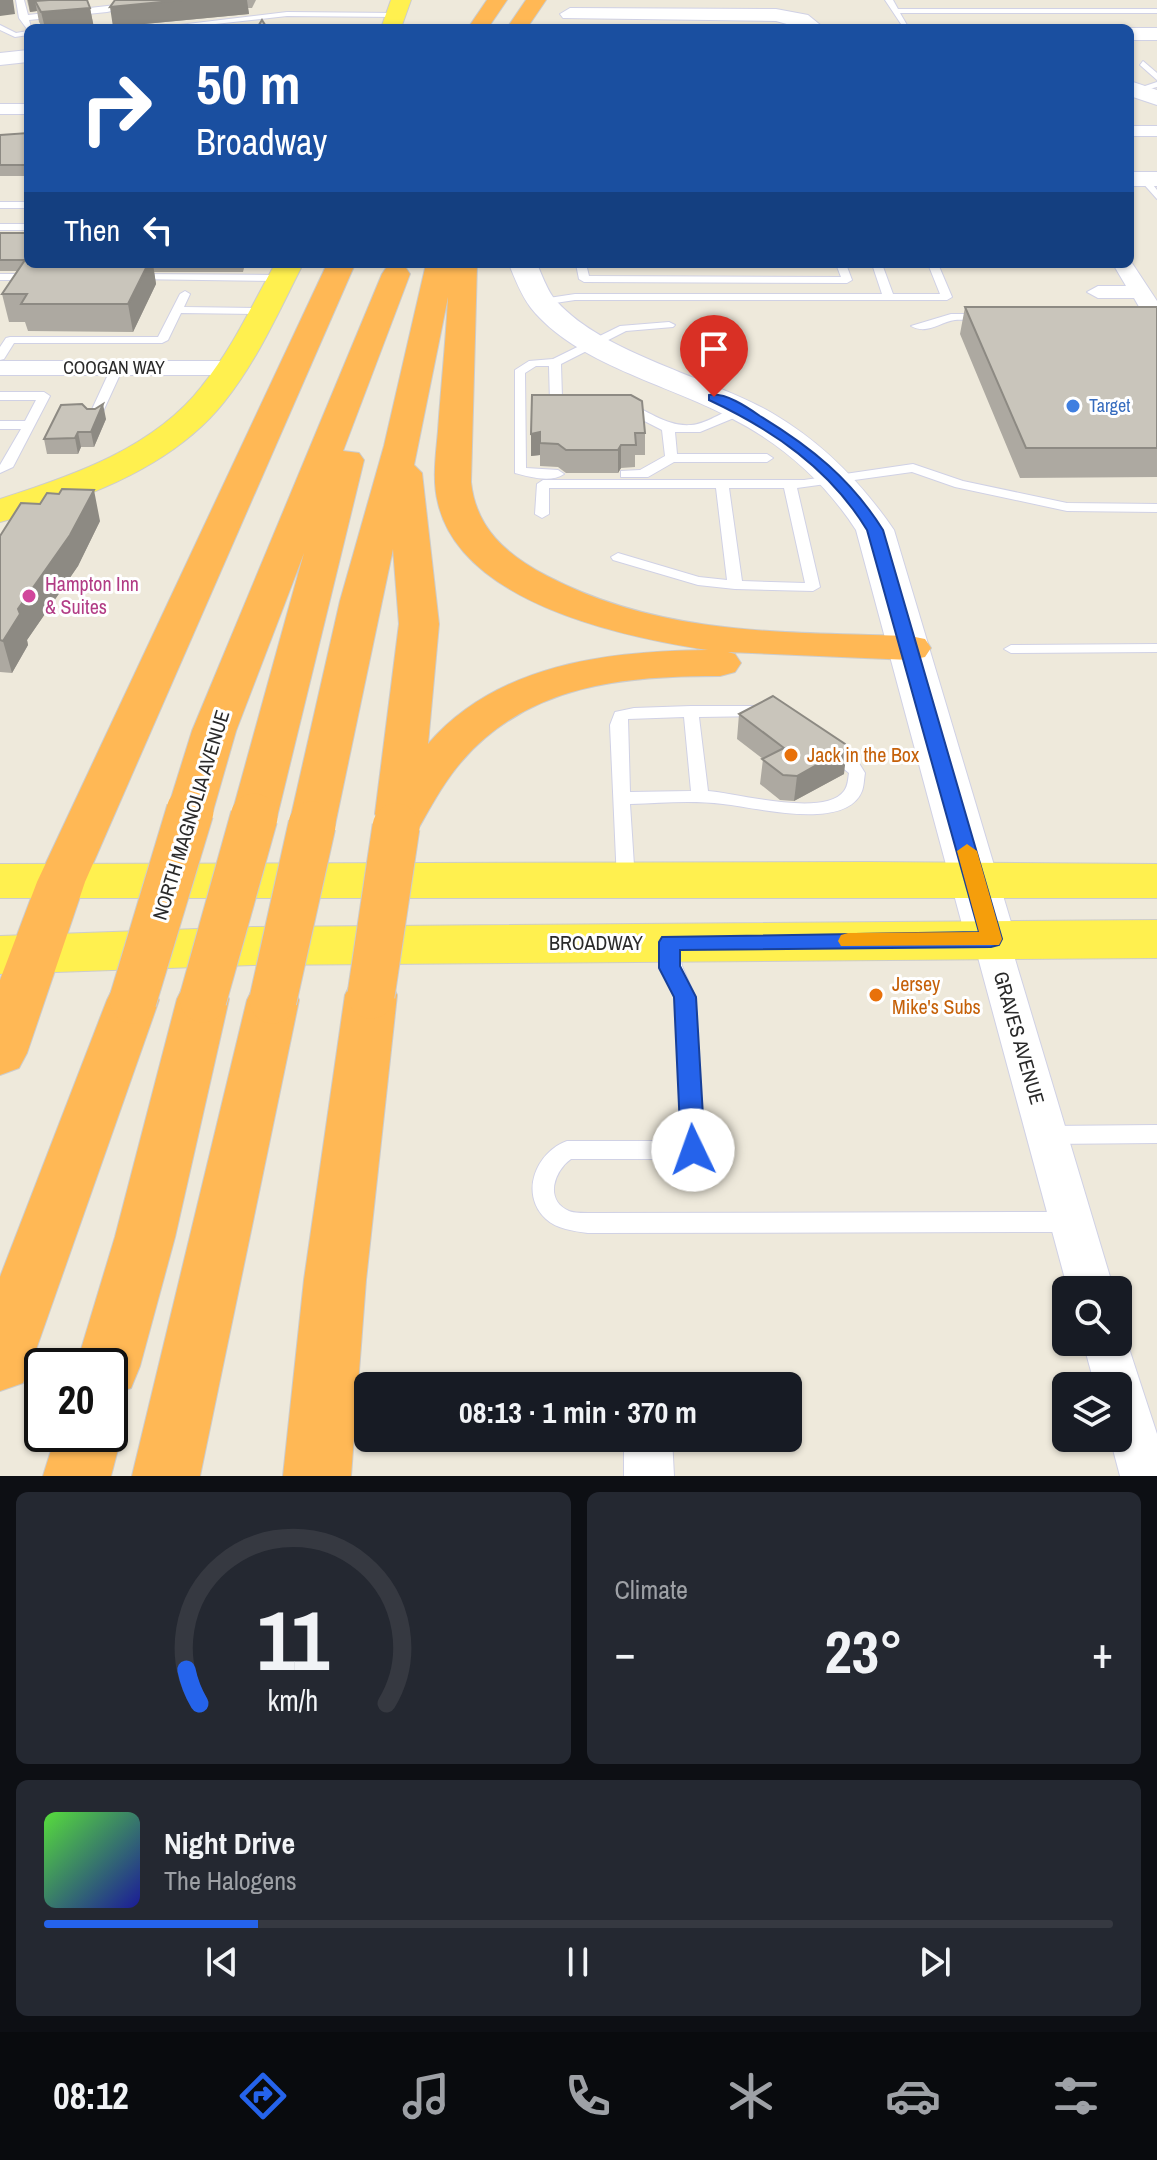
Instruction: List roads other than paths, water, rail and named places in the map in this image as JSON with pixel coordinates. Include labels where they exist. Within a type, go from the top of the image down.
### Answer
[{"type":"highway","points":[[481,24],[497,0]]},
{"type":"highway","points":[[520,24],[536,0]]},
{"type":"highway","points":[[0,1053],[17,955],[61,882],[339,268]]},
{"type":"highway","points":[[166,1476],[360,601],[401,446],[439,268]]},
{"type":"highway","points":[[463,268],[453,475],[458,511],[466,528],[480,545],[506,569],[541,591],[589,613],[634,627],[687,637],[912,656]]},
{"type":"highway","points":[[113,1348],[145,1237],[203,999],[398,269]]},
{"type":"highway","name":"NORTH MAGNOLIA AVENUE","points":[[0,1361],[133,1000],[214,731],[398,269]]},
{"type":"highway","points":[[317,1476],[335,1280],[396,827],[419,624],[401,446]]},
{"type":"highway","points":[[396,827],[447,749],[497,706],[532,688],[577,674],[633,665],[912,656]]},
{"type":"highway","points":[[77,1476],[84,1452]]},
{"type":"main road","points":[[571,14],[776,15],[804,20],[809,24]]},
{"type":"main road","points":[[1134,34],[1157,34]]},
{"type":"main road","points":[[0,59],[24,56]]},
{"type":"main road","name":"GRAVES AVENUE","points":[[525,268],[542,302],[556,318],[595,342],[742,410],[793,441],[856,500],[875,530],[991,939]]},
{"type":"main road","points":[[0,511],[56,493],[150,448],[185,423],[211,397],[285,271]]},
{"type":"main road","points":[[0,881],[322,884],[975,879],[1157,881]]},
{"type":"main road","name":"BROADWAY","points":[[17,955],[253,946],[1157,939]]},
{"type":"street","points":[[1,110],[24,109]]},
{"type":"street","points":[[1143,131],[1157,151]]},
{"type":"street","points":[[1125,268],[1147,309]]},
{"type":"street","points":[[1098,292],[1147,309]]},
{"type":"street","name":"COOGAN WAY","points":[[0,368],[229,368]]},
{"type":"street","name":"GRAVES AVENUE","points":[[991,939],[1087,1276]]},
{"type":"street","points":[[1113,1356],[1142,1416],[1145,1476]]},
{"type":"street","points":[[648,1452],[649,1476]]},
{"type":"lane","points":[[20,0],[25,24]]},
{"type":"lane","points":[[93,0],[98,11]]},
{"type":"lane","points":[[23,18],[98,11],[156,0]]},
{"type":"lane","points":[[889,0],[902,24]]},
{"type":"lane","points":[[987,0],[995,11]]},
{"type":"lane","points":[[1076,0],[1085,11]]},
{"type":"lane","points":[[895,11],[1157,11]]},
{"type":"lane","points":[[195,24],[287,14],[396,14]]},
{"type":"lane","points":[[0,27],[15,35],[24,32]]},
{"type":"lane","points":[[1143,63],[1148,88]]},
{"type":"lane","points":[[0,205],[24,205]]},
{"type":"lane","points":[[0,227],[24,227]]},
{"type":"lane","points":[[582,268],[584,279],[847,280],[842,268]]},
{"type":"lane","points":[[632,268],[633,297]]},
{"type":"lane","points":[[878,268],[889,297]]},
{"type":"lane","points":[[542,302],[575,297],[947,297],[935,268]]},
{"type":"lane","points":[[119,277],[285,271]]},
{"type":"lane","points":[[0,277],[45,277]]},
{"type":"lane","points":[[0,357],[10,340],[162,340],[185,294]]},
{"type":"lane","points":[[177,310],[264,311]]},
{"type":"lane","points":[[917,326],[929,326],[951,317],[999,317]]},
{"type":"lane","points":[[669,325],[624,328],[555,362],[533,363],[519,372],[520,470],[533,474],[643,474],[671,458],[767,458]]},
{"type":"lane","points":[[555,362],[556,402],[587,402]]},
{"type":"lane","points":[[94,418],[117,368]]},
{"type":"lane","points":[[0,396],[44,396],[29,425],[6,457],[7,467],[0,469]]},
{"type":"lane","points":[[618,402],[668,428],[696,429],[742,410]]},
{"type":"lane","points":[[0,425],[29,425]]},
{"type":"lane","points":[[668,428],[671,458]]},
{"type":"lane","points":[[542,514],[543,484],[790,484],[913,468],[960,484],[1067,507],[1157,508]]},
{"type":"lane","points":[[722,484],[735,585]]},
{"type":"lane","points":[[618,557],[698,581],[813,587],[790,484]]},
{"type":"lane","points":[[1011,649],[1157,648]]},
{"type":"lane","points":[[691,711],[700,798]]},
{"type":"lane","points":[[626,881],[618,725],[621,716],[691,711],[765,711],[783,716]]},
{"type":"lane","points":[[622,798],[700,798],[810,809],[838,804],[854,789],[857,773],[851,764],[817,740]]},
{"type":"lane","points":[[669,942],[670,968],[682,985],[685,997],[693,1150],[567,1150],[553,1158],[544,1172],[544,1190],[549,1207],[563,1219],[588,1223],[1072,1222]]},
{"type":"lane","points":[[1046,1135],[1157,1134]]},
{"type":"place","name":"Target","points":[[1073,406]]},
{"type":"place","name":"Hampton Inn & Suites","points":[[29,596]]},
{"type":"place","name":"Jack in the Box","points":[[791,755]]},
{"type":"place","name":"Jersey Mike's Subs","points":[[876,995]]}]
